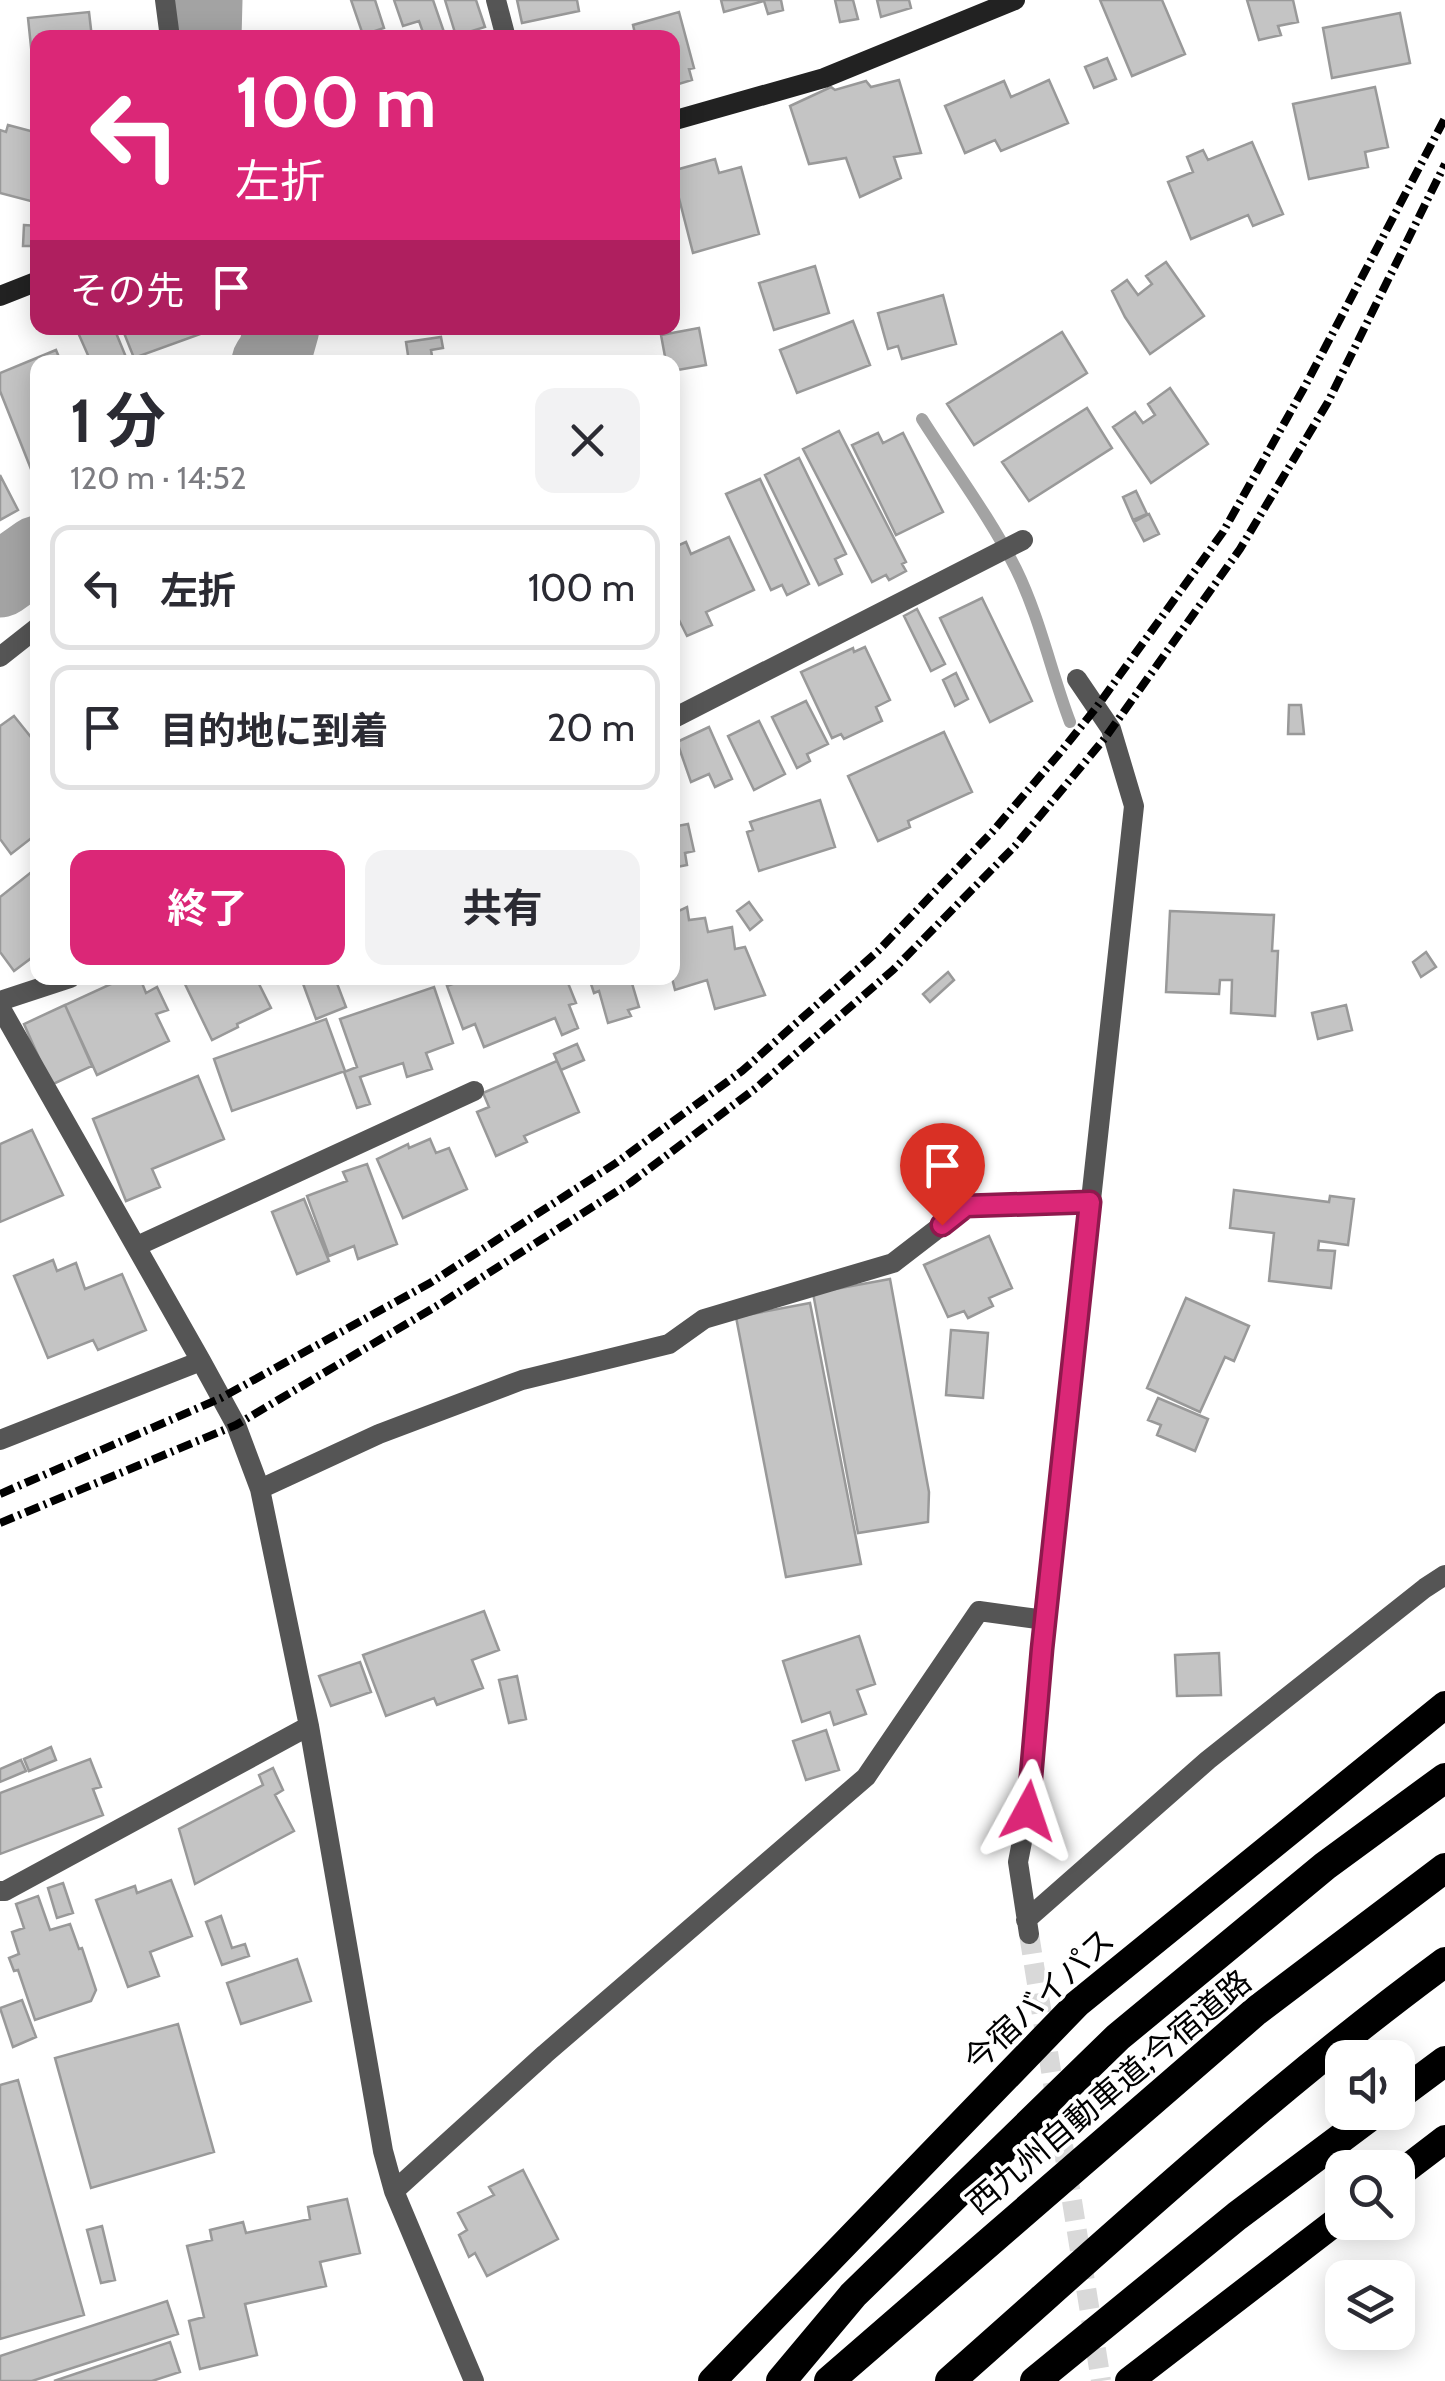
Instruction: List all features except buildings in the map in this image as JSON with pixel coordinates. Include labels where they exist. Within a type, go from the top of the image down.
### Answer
[{"type":"highway","name":"今宿バイパス","points":[[712,2381],[1077,2004],[1445,1705]]},
{"type":"highway","points":[[781,2381],[854,2295],[1118,2037],[1325,1866],[1445,1778]]},
{"type":"highway","name":"西九州自動車道;今宿道路","points":[[829,2381],[1256,2011],[1445,1868]]},
{"type":"highway","points":[[950,2381],[1230,2133],[1383,2007],[1445,1962]]},
{"type":"highway","points":[[1415,2083],[1445,2061]]},
{"type":"highway","points":[[1035,2381],[1237,2216],[1352,2130]]},
{"type":"highway","points":[[1415,2162],[1445,2139]]},
{"type":"highway","points":[[1129,2381],[1325,2230]]},
{"type":"main road","points":[[680,119],[824,78],[1015,0]]},
{"type":"main road","points":[[0,296],[30,284]]},
{"type":"street","points":[[165,0],[169,30]]},
{"type":"street","points":[[496,0],[504,30]]},
{"type":"street","points":[[680,715],[1009,547]]},
{"type":"street","points":[[0,657],[30,633]]},
{"type":"street","points":[[1077,679],[1111,730],[1134,806],[1045,1620],[1028,1811],[1018,1862],[1028,1927],[1208,1760],[1445,1576]]},
{"type":"street","points":[[51,985],[0,1004],[236,1425],[260,1489],[309,1726],[384,2152],[394,2191],[474,2381]]},
{"type":"street","points":[[137,1246],[474,1091]]},
{"type":"street","points":[[260,1489],[378,1434],[522,1380],[669,1344],[704,1319],[894,1262],[966,1206],[1090,1202]]},
{"type":"street","points":[[0,1440],[201,1362]]},
{"type":"street","points":[[394,2191],[545,2054],[866,1777],[979,1612],[1045,1620]]},
{"type":"street","points":[[0,1891],[5,1892],[309,1726]]},
{"type":"waterway","points":[[204,30],[205,0]]},
{"type":"waterway","points":[[274,355],[280,335]]},
{"type":"waterway","points":[[922,419],[1016,569],[1070,722]]},
{"type":"waterway","points":[[0,580],[30,559]]},
{"type":"tunnel","points":[[1029,1934],[1101,2381]]},
{"type":"railway","points":[[0,1494],[221,1398],[430,1283],[616,1163],[742,1071],[878,951],[993,831],[1059,754],[1223,532],[1304,388],[1445,118]]},
{"type":"railway","points":[[0,1523],[236,1425],[440,1304],[630,1183],[756,1088],[893,970],[1015,846],[1105,738],[1240,549],[1328,402],[1445,164]]},
{"type":"route","points":[[942,1225],[966,1206],[1090,1202],[1028,1811]]}]
